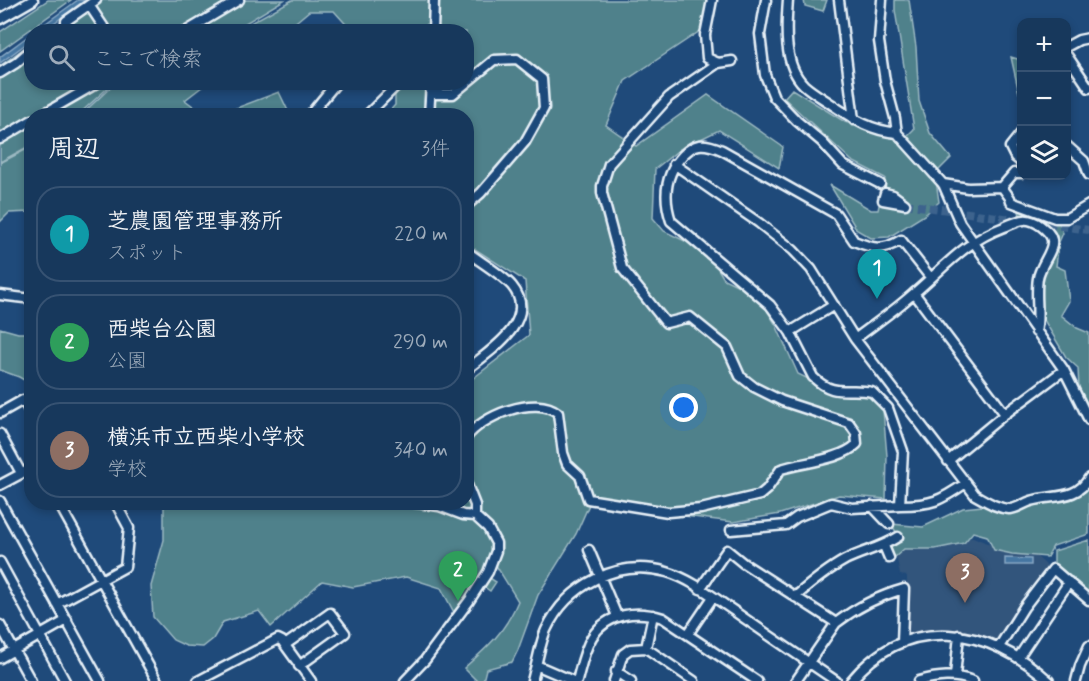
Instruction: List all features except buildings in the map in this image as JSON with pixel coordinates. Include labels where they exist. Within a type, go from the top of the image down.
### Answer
[{"type":"street","points":[[0,19],[33,0]]},
{"type":"street","points":[[198,24],[239,0]]},
{"type":"street","points":[[433,24],[434,0]]},
{"type":"street","points":[[712,0],[705,34],[707,58],[718,63]]},
{"type":"street","points":[[766,0],[760,34],[765,75],[774,97],[843,165],[880,184]]},
{"type":"street","points":[[788,0],[786,31],[790,59],[798,78],[812,92],[854,120],[875,130],[897,133]]},
{"type":"street","points":[[839,0],[854,120]]},
{"type":"street","points":[[882,0],[879,42],[897,133],[943,184],[960,223],[1064,370],[1089,420]]},
{"type":"street","points":[[66,24],[66,21],[93,2],[101,24]]},
{"type":"street","points":[[1071,44],[1089,38]]},
{"type":"street","points":[[0,73],[24,56]]},
{"type":"street","points":[[474,77],[494,60],[517,60],[542,79],[544,108],[525,142],[474,200]]},
{"type":"street","points":[[474,430],[487,421],[519,407],[546,406],[558,413],[563,453],[567,464],[580,476],[588,499],[668,512],[700,509],[760,495],[767,489],[781,468],[849,453],[857,444],[856,433],[849,423],[782,401],[754,387],[740,376],[727,347],[690,316],[666,323],[622,268],[602,193],[609,164],[669,97],[718,63],[732,61]]},
{"type":"street","points":[[1071,61],[1089,88]]},
{"type":"street","points":[[54,108],[85,90]]},
{"type":"street","points":[[316,108],[330,90]]},
{"type":"street","points":[[374,108],[391,90]]},
{"type":"street","points":[[430,108],[431,90]]},
{"type":"street","points":[[431,94],[453,94],[458,90]]},
{"type":"street","points":[[0,139],[24,125]]},
{"type":"street","points":[[1017,138],[1010,147],[1017,159]]},
{"type":"street","points":[[900,505],[903,451],[888,408],[872,392],[837,391],[821,384],[813,377],[790,332],[770,305],[671,221],[666,203],[666,192],[674,164],[688,150],[697,145],[722,150],[836,214],[854,241],[878,248],[888,248],[901,240],[930,277]]},
{"type":"street","points":[[1071,148],[1086,159],[1089,175]]},
{"type":"street","points":[[674,164],[759,223],[793,250],[811,269],[855,339],[975,495],[993,505],[1012,509],[1032,501],[1069,496],[1084,486],[1089,478]]},
{"type":"street","points":[[943,184],[968,188],[1002,187],[1014,173],[1017,173]]},
{"type":"street","points":[[1002,187],[1010,198],[1017,219]]},
{"type":"street","points":[[1011,202],[1055,218],[1067,219],[1089,204]]},
{"type":"street","points":[[855,339],[914,293],[973,242],[1017,219],[1035,222],[1047,230],[1052,239],[1052,249],[1044,259],[1038,278],[1039,321],[1036,332]]},
{"type":"street","points":[[474,257],[511,285],[521,302],[518,321],[505,338],[474,363]]},
{"type":"street","points":[[914,293],[1005,414]]},
{"type":"street","points":[[0,295],[24,298]]},
{"type":"street","points":[[790,332],[834,304]]},
{"type":"street","points":[[948,461],[1064,370]]},
{"type":"street","points":[[0,413],[23,400],[24,402]]},
{"type":"street","points":[[0,434],[21,473]]},
{"type":"street","points":[[0,485],[24,472]]},
{"type":"street","points":[[731,530],[786,525],[797,517],[831,503],[852,508],[925,505],[945,498],[966,483]]},
{"type":"street","points":[[0,501],[100,681]]},
{"type":"street","points":[[474,502],[475,516]]},
{"type":"street","points":[[872,506],[889,524]]},
{"type":"street","points":[[62,510],[157,681]]},
{"type":"street","points":[[57,604],[125,567],[129,528],[119,510]]},
{"type":"street","points":[[405,681],[425,660],[488,572],[496,551],[496,543],[488,528],[475,516],[450,510]]},
{"type":"street","points":[[795,597],[828,570],[860,554],[884,546],[897,537]]},
{"type":"street","points":[[884,546],[889,558]]},
{"type":"street","points":[[589,550],[617,616]]},
{"type":"street","points":[[700,589],[727,550],[836,623]]},
{"type":"street","points":[[0,562],[65,681]]},
{"type":"street","points":[[532,681],[545,633],[566,599],[587,583],[627,568],[667,572],[700,589],[836,681]]},
{"type":"street","points":[[999,647],[1024,607],[1053,569],[1089,600]]},
{"type":"street","points":[[898,579],[900,590]]},
{"type":"street","points":[[1018,658],[1069,582]]},
{"type":"street","points":[[796,681],[836,623],[852,610],[871,600],[904,589],[902,643]]},
{"type":"street","points":[[688,634],[713,597]]},
{"type":"street","points":[[285,645],[328,611],[345,633],[299,666]]},
{"type":"street","points":[[536,665],[575,681],[592,636],[617,616],[653,615],[663,618],[688,634],[745,678],[757,681]]},
{"type":"street","points":[[646,648],[653,615]]},
{"type":"street","points":[[0,658],[67,620]]},
{"type":"street","points":[[0,625],[31,681]]},
{"type":"street","points":[[955,676],[959,635]]},
{"type":"street","points":[[851,681],[869,662],[890,648],[928,636],[959,635],[980,639],[999,647],[1033,666],[1049,681]]},
{"type":"street","points":[[198,681],[278,639],[285,645],[310,681]]},
{"type":"street","points":[[1076,681],[1089,646]]},
{"type":"street","points":[[614,681],[623,654],[630,649],[646,648],[694,681]]},
{"type":"street","points":[[616,671],[631,681]]},
{"type":"street","points":[[919,681],[940,676],[955,676],[973,681]]},
{"type":"shaded area","points":[[78,0],[85,0],[52,24],[45,24]]},
{"type":"shaded area","points":[[24,39],[24,45],[0,63],[0,57]]},
{"type":"shaded area","points":[[973,537],[1005,551],[1031,551],[1048,567],[997,641],[973,634],[947,631],[908,637],[906,634],[907,576],[900,575],[896,554],[902,547],[945,546]]},
{"type":"shaded area","points":[[1005,558],[1031,559],[1031,565],[1005,565]]},
{"type":"green space","points":[[48,0],[71,0],[38,24],[24,24],[24,34],[0,51],[0,32]]},
{"type":"green space","points":[[92,0],[284,0],[244,24],[59,24]]},
{"type":"green space","points":[[292,0],[717,0],[700,31],[625,81],[606,125],[636,146],[708,95],[783,147],[779,168],[719,130],[680,149],[655,169],[653,218],[664,231],[711,257],[724,279],[741,287],[762,302],[776,325],[798,374],[829,389],[867,393],[883,410],[887,456],[886,499],[839,495],[780,514],[733,522],[636,510],[591,500],[576,534],[538,595],[512,662],[486,669],[483,681],[477,681],[464,668],[495,638],[518,601],[494,562],[485,575],[496,582],[490,591],[480,584],[456,616],[441,588],[406,577],[353,587],[322,581],[271,627],[259,611],[223,622],[213,639],[203,647],[186,646],[173,640],[153,617],[151,586],[164,540],[164,510],[474,510],[474,378],[529,335],[525,281],[474,249],[474,108],[392,108],[395,105],[395,90],[474,90],[474,24],[346,24],[334,11],[309,11],[293,24],[249,24]]},
{"type":"green space","points":[[804,0],[827,0],[823,11],[805,6]]},
{"type":"green space","points":[[895,0],[909,0],[916,47],[919,101],[930,133],[951,158],[935,174],[939,202],[926,214],[889,237],[871,238],[857,230],[830,185],[871,210],[878,210],[885,178],[852,161],[784,98],[792,89],[845,122],[903,140],[914,129]]},
{"type":"green space","points":[[24,48],[24,90],[105,90],[86,108],[24,108],[24,149],[0,162],[0,66]]},
{"type":"green space","points":[[1011,57],[1017,59],[1017,84]]},
{"type":"green space","points":[[108,90],[198,90],[185,100],[196,108],[88,108]]},
{"type":"green space","points":[[279,92],[287,108],[237,108]]},
{"type":"green space","points":[[24,151],[24,212],[9,213],[0,222],[0,163]]},
{"type":"green space","points":[[1018,208],[1058,219],[1063,233],[1059,242],[1056,266],[1065,270],[1069,301],[1061,315],[1077,328],[1089,333],[1089,408],[1079,389],[1078,368],[1066,357],[1044,320],[1040,284],[1048,263],[1054,235],[1021,218]]},
{"type":"green space","points":[[0,328],[24,333],[24,380],[0,370]]},
{"type":"green space","points":[[1089,485],[1089,534],[1053,546],[1047,557],[994,550],[987,536],[973,532],[964,543],[935,549],[904,549],[894,558],[890,547],[900,538],[891,524],[923,527],[963,508],[983,506],[1011,514],[1032,504],[1070,498]]},
{"type":"green space","points":[[1089,540],[1089,594],[1054,563],[1054,551]]},
{"type":"tunnel","points":[[905,204],[1089,230]]},
{"type":"place","name":"芝農園管理事務所","points":[[877,299]]},
{"type":"place","name":"西柴台公園","points":[[458,601]]},
{"type":"place","name":"横浜市立西柴小学校","points":[[965,603]]}]
